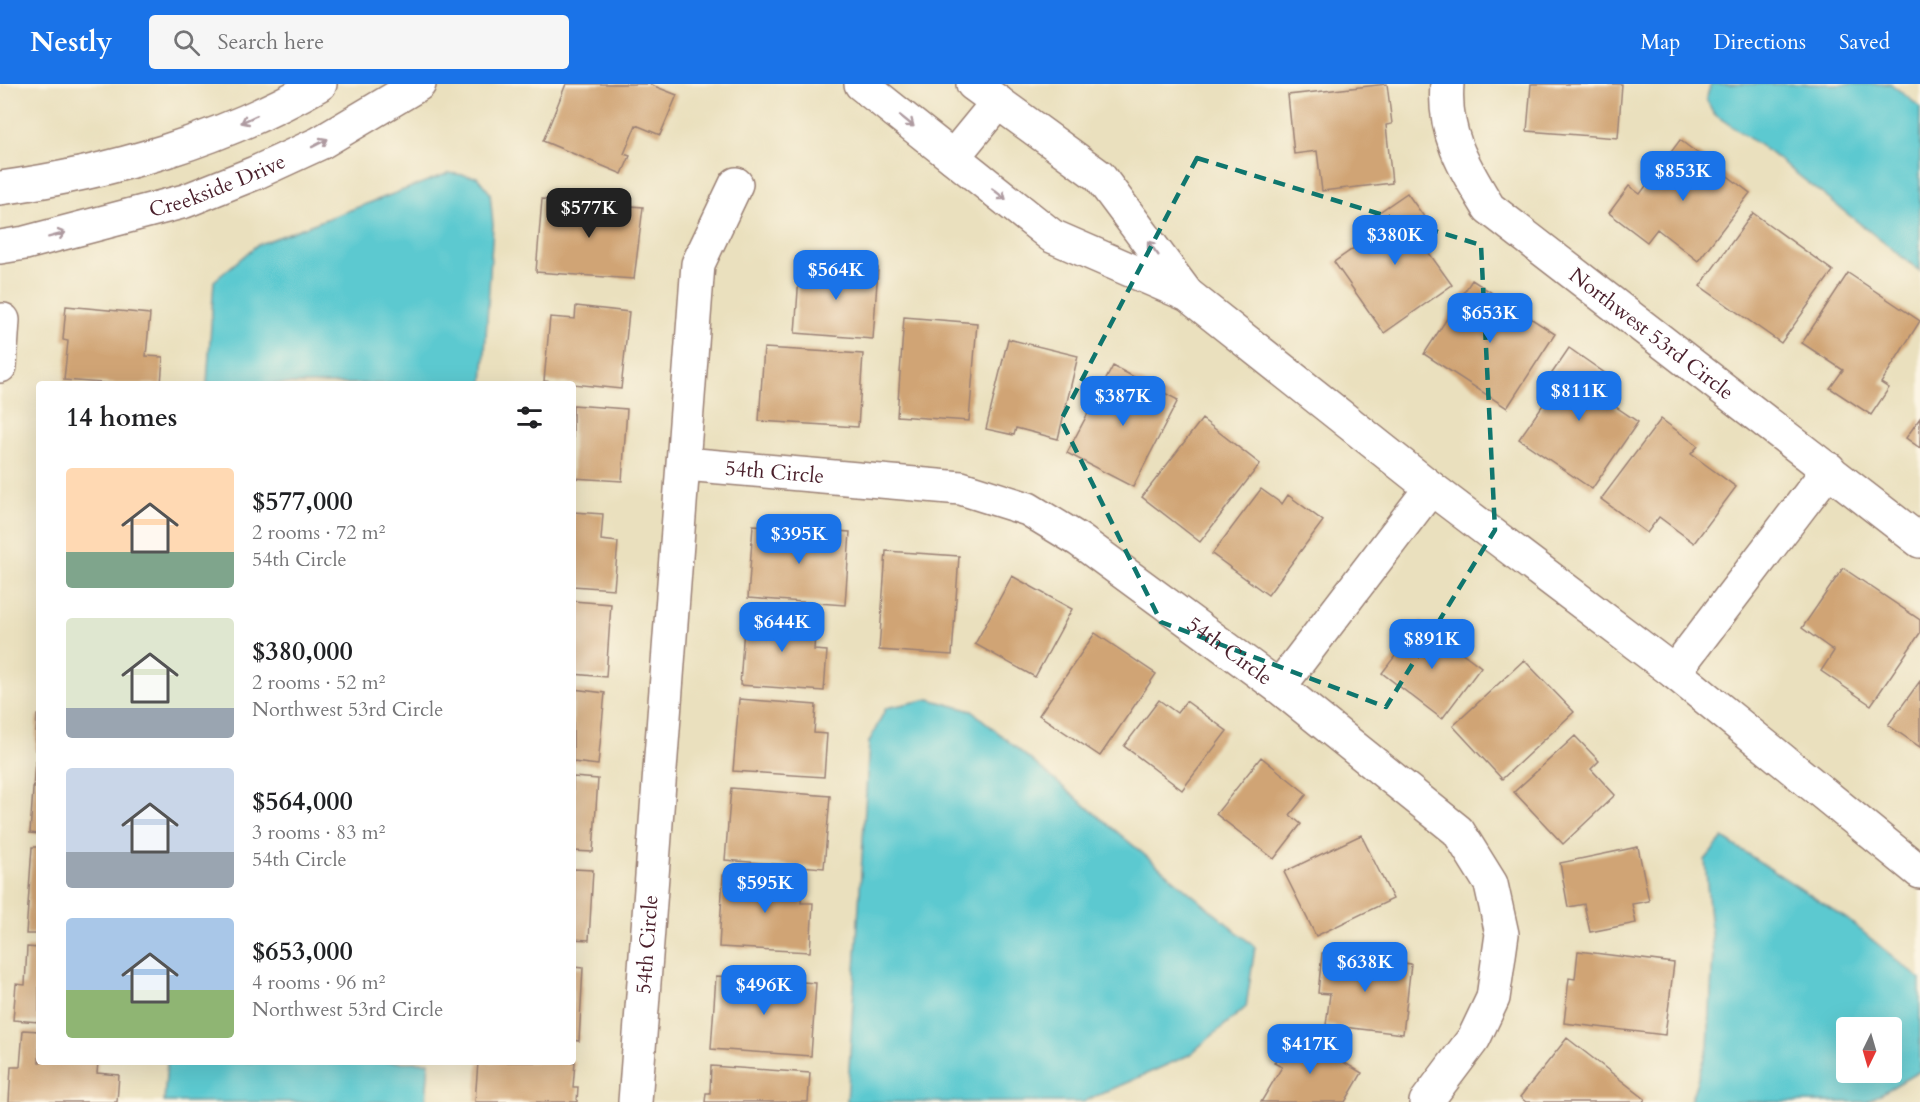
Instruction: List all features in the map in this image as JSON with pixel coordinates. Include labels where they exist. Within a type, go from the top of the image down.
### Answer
[{"type":"street","points":[[0,188],[39,183],[139,158],[220,133],[320,84]]},
{"type":"street","name":"Creekside Drive","points":[[0,247],[25,243],[185,201],[320,144],[419,84]]},
{"type":"street","points":[[861,84],[1052,236],[1188,295]]},
{"type":"street","name":"Northwest 53rd Circle","points":[[1447,84],[1445,109],[1460,160],[1490,208],[1920,541]]},
{"type":"street","points":[[953,158],[985,93],[1099,176],[1188,295],[1431,488],[1674,672],[1920,872]]},
{"type":"street","name":"54th Circle","points":[[635,1102],[685,464],[698,264],[736,184]]},
{"type":"street","points":[[0,366],[3,320]]},
{"type":"street","name":"54th Circle","points":[[685,464],[961,488],[1028,509],[1079,540],[1280,687],[1458,831],[1491,884],[1502,934],[1493,998],[1474,1038],[1426,1102]]},
{"type":"street","points":[[1674,672],[1829,469]]},
{"type":"street","points":[[1280,687],[1431,488]]},
{"type":"highlighted area","points":[[1197,158],[1481,245],[1495,530],[1386,707],[1161,622],[1061,420]]},
{"type":"water","points":[[1711,84],[1891,84],[1920,107],[1920,271],[1769,152],[1714,114],[1706,99]]},
{"type":"water","points":[[449,173],[477,177],[490,193],[493,225],[483,381],[207,381],[214,281],[257,245]]},
{"type":"water","points":[[929,699],[972,711],[1255,947],[1246,1007],[1189,1055],[1083,1102],[847,1102],[869,742],[886,708]]},
{"type":"water","points":[[1723,838],[1847,919],[1920,979],[1920,1071],[1902,1082],[1902,1017],[1836,1017],[1836,1083],[1899,1083],[1867,1102],[1690,1102],[1708,1048],[1713,955],[1705,860]]},
{"type":"water","points":[[167,1065],[429,1065],[426,1102],[164,1102]]},
{"type":"building","points":[[566,84],[649,84],[677,95],[660,135],[636,125],[624,154],[630,156],[622,174],[543,141]]},
{"type":"building","points":[[1387,84],[1392,124],[1386,125],[1392,183],[1322,191],[1317,151],[1294,154],[1288,95]]},
{"type":"building","points":[[1531,84],[1622,84],[1618,138],[1527,131]]},
{"type":"building","points":[[1680,140],[1750,193],[1698,261],[1657,229],[1647,242],[1609,213],[1629,186],[1640,194]]},
{"type":"building","points":[[1407,193],[1435,232],[1421,242],[1452,285],[1384,333],[1334,262],[1387,225],[1378,213]]},
{"type":"building","points":[[542,199],[643,207],[634,279],[536,272]]},
{"type":"building","points":[[1753,213],[1833,271],[1781,343],[1700,286]]},
{"type":"building","points":[[800,262],[878,268],[873,339],[795,333]]},
{"type":"building","points":[[1848,273],[1920,321],[1881,383],[1889,388],[1871,415],[1830,388],[1843,370],[1802,343]]},
{"type":"building","points":[[1472,280],[1555,334],[1507,408],[1424,354]]},
{"type":"building","points":[[66,306],[150,314],[146,356],[163,357],[161,381],[64,380],[68,341],[63,340]]},
{"type":"building","points":[[576,306],[629,312],[621,389],[576,384],[576,381],[544,381],[550,317],[575,319]]},
{"type":"building","points":[[904,317],[977,323],[969,421],[897,416]]},
{"type":"building","points":[[1008,339],[1078,356],[1058,439],[1016,428],[1014,435],[986,429]]},
{"type":"building","points":[[764,348],[863,354],[858,427],[759,421]]},
{"type":"building","points":[[1569,348],[1609,376],[1597,394],[1638,422],[1592,489],[1519,439],[1559,382],[1550,376]]},
{"type":"building","points":[[1113,366],[1178,400],[1133,487],[1067,453]]},
{"type":"building","points":[[576,405],[627,409],[622,481],[576,478]]},
{"type":"building","points":[[1920,418],[1920,448],[1906,438]]},
{"type":"building","points":[[1202,419],[1260,464],[1200,542],[1142,497]]},
{"type":"building","points":[[1661,419],[1698,446],[1691,454],[1736,487],[1694,543],[1659,517],[1647,533],[1601,499]]},
{"type":"building","points":[[1261,489],[1282,504],[1288,495],[1323,521],[1268,595],[1212,554]]},
{"type":"building","points":[[576,512],[603,514],[601,540],[618,542],[614,589],[576,586]]},
{"type":"building","points":[[753,525],[850,532],[845,605],[748,598]]},
{"type":"building","points":[[886,551],[959,556],[952,655],[879,650]]},
{"type":"building","points":[[1843,568],[1920,620],[1920,633],[1871,705],[1821,671],[1834,651],[1802,628]]},
{"type":"building","points":[[1012,576],[1072,609],[1035,677],[975,644]]},
{"type":"building","points":[[576,601],[611,604],[606,677],[576,674]]},
{"type":"building","points":[[745,612],[816,617],[814,650],[827,651],[824,691],[740,685]]},
{"type":"building","points":[[1421,622],[1481,667],[1442,719],[1382,673]]},
{"type":"building","points":[[1095,633],[1156,674],[1100,756],[1039,715]]},
{"type":"building","points":[[1524,660],[1574,712],[1502,779],[1453,726]]},
{"type":"building","points":[[1920,681],[1920,747],[1888,725]]},
{"type":"building","points":[[576,689],[605,693],[598,765],[576,762]]},
{"type":"building","points":[[739,699],[816,705],[814,733],[827,734],[824,777],[733,771]]},
{"type":"building","points":[[1159,700],[1177,713],[1186,701],[1227,731],[1182,790],[1124,746]]},
{"type":"building","points":[[1575,736],[1599,761],[1591,769],[1615,795],[1563,844],[1514,792]]},
{"type":"building","points":[[1261,757],[1307,794],[1290,815],[1301,824],[1274,859],[1216,814]]},
{"type":"building","points":[[35,761],[36,834],[30,833]]},
{"type":"building","points":[[576,777],[598,779],[593,852],[576,851]]},
{"type":"building","points":[[731,788],[830,796],[824,868],[725,860]]},
{"type":"building","points":[[1361,835],[1393,899],[1316,936],[1284,872]]},
{"type":"building","points":[[32,847],[36,847],[36,934],[26,934]]},
{"type":"building","points":[[1638,847],[1649,901],[1632,904],[1636,923],[1590,932],[1584,904],[1568,907],[1560,863]]},
{"type":"building","points":[[576,869],[593,870],[589,940],[576,939]]},
{"type":"building","points":[[723,875],[802,879],[801,903],[813,903],[810,952],[719,947]]},
{"type":"building","points":[[27,947],[36,948],[36,1022],[13,1020],[16,984],[25,985]]},
{"type":"building","points":[[1578,951],[1674,963],[1665,1035],[1564,1023],[1569,978],[1575,979]]},
{"type":"building","points":[[1322,953],[1411,964],[1403,1034],[1326,1025],[1330,994],[1318,993]]},
{"type":"building","points":[[576,967],[583,968],[579,1041],[576,1040]]},
{"type":"building","points":[[716,976],[816,983],[811,1056],[711,1049]]},
{"type":"building","points":[[23,1030],[36,1031],[36,1065],[98,1065],[97,1073],[119,1075],[117,1102],[9,1102],[11,1067],[20,1067]]},
{"type":"building","points":[[1292,1032],[1362,1073],[1345,1102],[1261,1102],[1282,1067],[1274,1063]]},
{"type":"building","points":[[1567,1038],[1645,1099],[1643,1102],[1526,1102],[1520,1097]]},
{"type":"building","points":[[478,1065],[575,1065],[573,1087],[578,1087],[577,1102],[475,1102]]},
{"type":"building","points":[[711,1066],[810,1073],[808,1102],[705,1102],[706,1093],[710,1093]]}]
